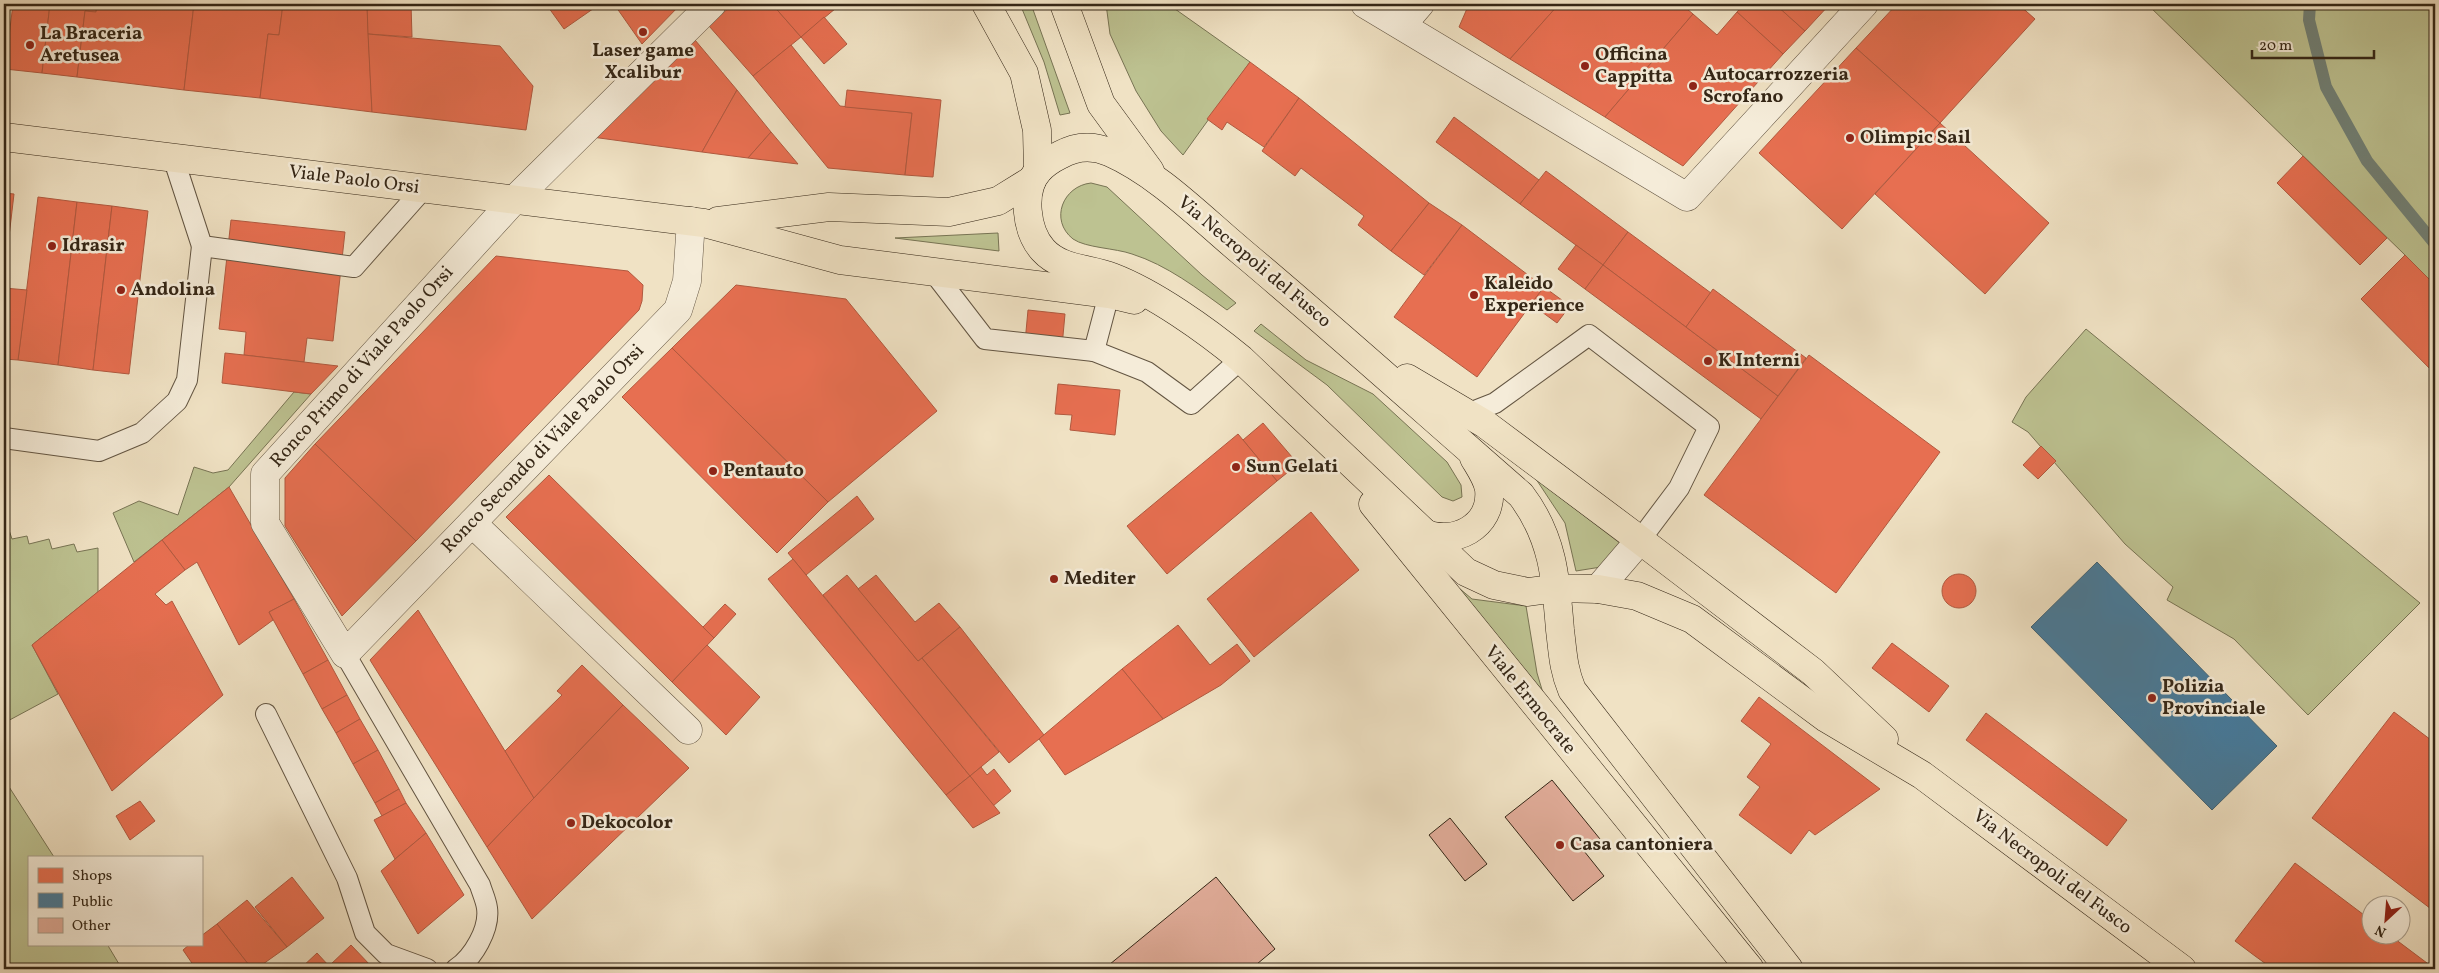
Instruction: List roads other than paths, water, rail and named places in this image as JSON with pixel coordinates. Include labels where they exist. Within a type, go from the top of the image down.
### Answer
[{"type":"main road","points":[[986,4],[1024,73],[1037,130],[1035,175],[1028,200],[1029,219],[1043,250],[1078,269],[1110,276],[1207,331],[1241,359],[1466,572],[1494,585],[1528,592],[1557,588],[1598,589],[1637,596],[1692,619],[1826,718],[1922,775]]},
{"type":"main road","points":[[1064,4],[1101,104],[1157,180]]},
{"type":"main road","name":"Viale Paolo Orsi","points":[[4,136],[698,222]]},
{"type":"main road","points":[[698,222],[829,207],[949,212],[998,201],[1035,175],[1049,161],[1067,150],[1084,146],[1108,151],[1157,180]]},
{"type":"main road","name":"Via Necropoli del Fusco","points":[[1157,180],[1351,343]]},
{"type":"main road","points":[[698,222],[840,260],[935,274],[1109,294],[1171,309]]},
{"type":"main road","points":[[1351,343],[1485,424],[1640,540],[1814,672],[1922,775]]},
{"type":"main road","points":[[1351,343],[1520,495],[1536,514],[1550,549],[1557,588],[1563,670],[1572,690],[1766,937],[1788,969]]},
{"type":"main road","name":"Viale Ermocrate","points":[[1314,428],[1424,569],[1750,969]]},
{"type":"main road","points":[[1422,532],[1440,538],[1452,538],[1470,530],[1483,517],[1487,508],[1488,488],[1485,475],[1471,452]]},
{"type":"main road","points":[[1561,639],[1578,611],[1598,589]]},
{"type":"main road","name":"Via Necropoli del Fusco","points":[[1922,775],[2182,969]]},
{"type":"street","name":"Ronco Primo di Viale Paolo Orsi","points":[[345,654],[265,523],[265,474],[514,200],[712,4]]},
{"type":"street","points":[[1365,4],[1687,198],[1864,4]]},
{"type":"street","points":[[1402,25],[1420,4]]},
{"type":"street","name":"Ronco Secondo di Viale Paolo Orsi","points":[[345,654],[678,310],[688,281],[698,222]]},
{"type":"street","points":[[472,523],[688,730]]},
{"type":"street","points":[[1598,589],[1640,540]]},
{"type":"lane","points":[[4,438],[99,451],[142,434],[177,401],[187,380],[202,246],[173,157]]},
{"type":"lane","points":[[202,246],[354,266],[424,188]]},
{"type":"lane","points":[[935,274],[985,339],[1094,351],[1146,372],[1191,404],[1241,359]]},
{"type":"lane","points":[[1094,351],[1109,294]]},
{"type":"lane","points":[[1467,414],[1495,403],[1589,334],[1709,427],[1679,488],[1640,540]]},
{"type":"lane","points":[[345,654],[480,885],[487,909],[480,943],[464,964],[456,969]]},
{"type":"lane","points":[[266,714],[346,878],[365,933],[386,954],[427,969]]},
{"type":"waterway","points":[[2310,4],[2309,20],[2326,87],[2367,161],[2435,244]]},
{"type":"place","name":"Laser game Xcalibur","points":[[643,32]]},
{"type":"place","name":"La Braceria Aretusea","points":[[30,45]]},
{"type":"place","name":"Officina Cappitta","points":[[1585,66]]},
{"type":"place","name":"Autocarrozzeria Scrofano","points":[[1693,86]]},
{"type":"place","name":"Olimpic Sail","points":[[1850,138]]},
{"type":"place","name":"Idrasir","points":[[52,246]]},
{"type":"place","name":"Andolina","points":[[121,290]]},
{"type":"place","name":"Kaleido Experience","points":[[1474,295]]},
{"type":"place","name":"K Interni","points":[[1708,361]]},
{"type":"place","name":"Sun Gelati","points":[[1236,467]]},
{"type":"place","name":"Pentauto","points":[[713,471]]},
{"type":"place","name":"Mediter","points":[[1054,579]]},
{"type":"place","name":"Polizia Provinciale","points":[[2152,698]]},
{"type":"place","name":"Dekocolor","points":[[571,823]]},
{"type":"place","name":"Casa cantoniera","points":[[1560,845]]}]
